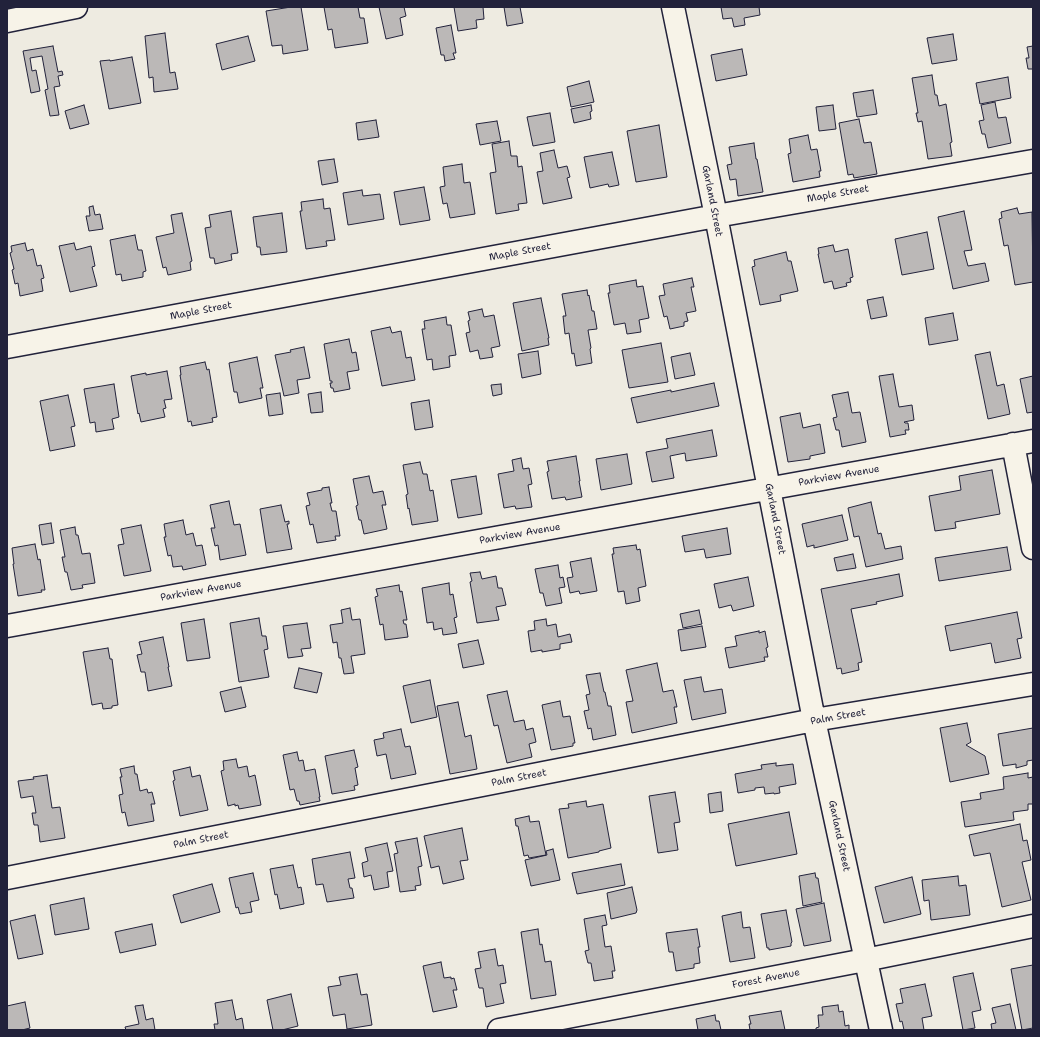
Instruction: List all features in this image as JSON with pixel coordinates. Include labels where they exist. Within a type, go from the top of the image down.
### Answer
[{"type":"street","points":[[7,21],[76,7]]},
{"type":"street","name":"Garland Street","points":[[673,7],[716,216],[814,720],[881,1030]]},
{"type":"street","name":"Maple Street","points":[[7,347],[716,216],[1033,161]]},
{"type":"street","points":[[1023,443],[1033,548]]},
{"type":"street","name":"Parkview Avenue","points":[[7,626],[1023,443]]},
{"type":"street","name":"Palm Street","points":[[7,878],[814,720],[1033,684]]},
{"type":"street","name":"Forest Avenue","points":[[499,1030],[865,960],[1033,926]]},
{"type":"building","points":[[301,7],[308,50],[283,54],[282,45],[272,46],[266,11]]},
{"type":"building","points":[[324,7],[358,7],[360,18],[364,18],[368,43],[335,48],[332,29],[328,30]]},
{"type":"building","points":[[379,7],[404,7],[406,16],[400,18],[403,35],[386,39]]},
{"type":"building","points":[[454,7],[483,7],[484,19],[476,20],[477,28],[458,31]]},
{"type":"building","points":[[504,7],[520,7],[523,23],[507,26]]},
{"type":"building","points":[[721,7],[759,7],[760,15],[744,18],[745,25],[734,27],[732,18],[723,19]]},
{"type":"building","points":[[451,25],[456,53],[453,53],[455,59],[445,61],[444,55],[441,55],[436,28]]},
{"type":"building","points":[[165,33],[170,73],[175,72],[178,89],[154,92],[153,77],[149,78],[145,36]]},
{"type":"building","points":[[953,34],[957,60],[932,64],[927,38]]},
{"type":"building","points":[[248,36],[255,61],[222,70],[216,44]]},
{"type":"building","points":[[53,46],[58,72],[62,71],[63,75],[58,76],[60,86],[54,87],[59,115],[50,116],[45,90],[48,89],[42,56],[30,58],[32,71],[36,70],[40,91],[31,93],[23,51]]},
{"type":"building","points":[[1033,46],[1033,69],[1028,69],[1026,58],[1029,58],[1027,47]]},
{"type":"building","points":[[742,49],[747,75],[716,81],[711,55]]},
{"type":"building","points":[[132,57],[141,103],[109,109],[100,61],[110,61]]},
{"type":"building","points":[[932,75],[935,95],[937,95],[939,106],[946,104],[952,142],[950,143],[952,156],[928,159],[922,121],[918,122],[916,113],[918,113],[912,78]]},
{"type":"building","points":[[1008,77],[1011,98],[980,104],[976,83]]},
{"type":"building","points":[[589,81],[594,102],[571,107],[567,87]]},
{"type":"building","points":[[873,90],[877,114],[857,117],[853,93]]},
{"type":"building","points":[[995,102],[998,118],[1006,117],[1011,143],[988,148],[985,134],[982,134],[979,121],[984,120],[981,105]]},
{"type":"building","points":[[84,105],[89,124],[70,129],[65,111]]},
{"type":"building","points":[[591,105],[591,119],[574,123],[571,109]]},
{"type":"building","points":[[833,105],[836,129],[819,131],[816,107]]},
{"type":"building","points":[[550,113],[555,142],[533,146],[527,117]]},
{"type":"building","points":[[859,119],[864,143],[871,142],[877,174],[854,178],[853,174],[848,175],[839,123]]},
{"type":"building","points":[[376,120],[379,137],[358,140],[356,123]]},
{"type":"building","points":[[497,121],[501,141],[480,145],[476,124]]},
{"type":"building","points":[[659,125],[667,177],[636,182],[627,131]]},
{"type":"building","points":[[808,135],[811,150],[817,149],[821,171],[819,171],[820,177],[793,182],[788,154],[791,153],[789,139]]},
{"type":"building","points":[[509,141],[511,156],[517,156],[518,167],[522,166],[527,203],[518,204],[519,210],[496,214],[490,173],[496,172],[492,144]]},
{"type":"building","points":[[754,143],[763,192],[738,196],[736,179],[730,180],[727,165],[732,164],[729,147]]},
{"type":"building","points":[[554,150],[558,168],[567,166],[570,177],[567,178],[572,198],[543,204],[537,172],[543,171],[540,153]]},
{"type":"building","points":[[612,152],[619,185],[609,187],[608,184],[590,188],[584,157]]},
{"type":"building","points":[[334,159],[338,182],[322,185],[318,161]]},
{"type":"building","points":[[462,164],[464,183],[470,182],[475,214],[450,218],[447,203],[443,204],[440,187],[445,186],[443,167]]},
{"type":"building","points":[[424,187],[430,220],[400,225],[394,192]]},
{"type":"building","points":[[362,190],[363,196],[380,194],[384,219],[348,225],[343,193]]},
{"type":"building","points":[[323,199],[324,209],[330,208],[335,240],[326,241],[327,246],[306,249],[300,211],[302,211],[301,202]]},
{"type":"building","points":[[93,206],[95,215],[100,214],[103,229],[89,231],[86,216],[90,216],[89,207]]},
{"type":"building","points":[[1017,208],[1019,214],[1032,212],[1033,282],[1015,285],[1008,245],[1004,246],[999,219],[1002,218],[1001,212]]},
{"type":"building","points":[[231,211],[238,253],[231,254],[232,260],[215,264],[214,258],[210,258],[205,228],[211,227],[209,215]]},
{"type":"building","points":[[964,211],[972,250],[964,251],[968,266],[985,263],[989,281],[953,289],[938,217]]},
{"type":"building","points":[[182,213],[192,261],[190,262],[191,270],[168,275],[166,267],[163,268],[156,237],[174,233],[171,215]]},
{"type":"building","points":[[282,213],[287,252],[261,255],[260,247],[257,247],[253,217]]},
{"type":"building","points":[[927,232],[934,269],[902,275],[895,239]]},
{"type":"building","points":[[135,235],[138,250],[142,250],[146,271],[143,272],[143,277],[122,281],[121,274],[116,275],[110,240]]},
{"type":"building","points":[[25,243],[27,251],[33,249],[37,266],[41,265],[44,278],[41,279],[43,291],[20,296],[18,283],[15,284],[12,270],[14,269],[10,253],[12,252],[11,246]]},
{"type":"building","points":[[74,243],[76,250],[91,246],[95,266],[92,267],[97,286],[70,292],[59,246]]},
{"type":"building","points":[[833,245],[835,252],[848,249],[853,277],[850,278],[851,282],[846,283],[847,286],[834,289],[832,281],[824,283],[818,254],[818,248]]},
{"type":"building","points":[[786,252],[788,261],[791,261],[798,291],[780,295],[781,301],[760,305],[752,267],[755,266],[754,260]]},
{"type":"building","points":[[692,278],[694,287],[691,287],[696,311],[686,313],[688,321],[684,322],[684,326],[670,329],[667,316],[664,317],[659,296],[665,295],[663,284]]},
{"type":"building","points":[[636,280],[637,287],[643,286],[649,318],[639,320],[641,332],[627,334],[625,323],[614,325],[608,293],[610,293],[609,285]]},
{"type":"building","points":[[587,290],[592,311],[594,311],[597,329],[588,330],[592,363],[576,366],[574,353],[572,354],[569,333],[565,334],[563,316],[566,316],[562,294]]},
{"type":"building","points":[[883,297],[887,316],[871,319],[867,300]]},
{"type":"building","points":[[541,298],[549,345],[522,351],[513,303]]},
{"type":"building","points":[[482,309],[484,317],[494,315],[500,346],[491,348],[493,357],[480,359],[478,350],[470,352],[466,333],[470,332],[468,312]]},
{"type":"building","points":[[953,313],[958,340],[929,345],[925,318]]},
{"type":"building","points":[[446,317],[447,325],[451,325],[456,355],[449,356],[450,367],[433,370],[432,359],[427,360],[422,329],[425,329],[424,321]]},
{"type":"building","points":[[390,327],[392,333],[401,331],[406,358],[411,357],[415,380],[382,386],[371,331]]},
{"type":"building","points":[[349,339],[352,353],[356,352],[359,370],[347,372],[350,389],[334,392],[333,388],[331,388],[330,383],[332,383],[332,381],[330,381],[324,344]]},
{"type":"building","points":[[661,343],[668,382],[629,388],[622,350]]},
{"type":"building","points":[[304,347],[310,378],[297,380],[299,393],[284,396],[275,355],[291,352],[290,350]]},
{"type":"building","points":[[538,351],[541,374],[522,378],[518,354]]},
{"type":"building","points":[[990,352],[997,386],[1004,384],[1010,414],[988,419],[975,355]]},
{"type":"building","points":[[690,353],[695,375],[675,379],[671,357]]},
{"type":"building","points":[[257,357],[263,388],[260,388],[262,398],[239,403],[237,392],[234,392],[229,363]]},
{"type":"building","points":[[205,362],[207,370],[209,369],[217,417],[212,418],[213,422],[192,426],[191,421],[188,422],[180,367]]},
{"type":"building","points":[[167,371],[172,399],[164,400],[166,408],[163,409],[165,417],[141,422],[139,413],[138,414],[131,376]]},
{"type":"building","points":[[893,374],[899,407],[912,405],[914,420],[904,422],[908,423],[909,430],[905,430],[906,434],[890,437],[879,376]]},
{"type":"building","points":[[1033,376],[1033,412],[1027,413],[1020,379]]},
{"type":"building","points":[[714,383],[719,406],[637,423],[631,398],[671,390],[671,392]]},
{"type":"building","points":[[114,384],[119,417],[112,419],[114,429],[96,432],[95,422],[90,423],[84,389]]},
{"type":"building","points":[[501,384],[502,394],[493,396],[491,385]]},
{"type":"building","points":[[321,392],[323,412],[311,413],[308,394]]},
{"type":"building","points":[[848,392],[852,413],[860,412],[866,442],[842,447],[839,430],[836,430],[833,418],[837,417],[832,395]]},
{"type":"building","points":[[280,393],[283,414],[269,416],[266,395]]},
{"type":"building","points":[[68,395],[75,426],[71,427],[75,446],[50,451],[40,401]]},
{"type":"building","points":[[429,400],[433,427],[415,430],[411,403]]},
{"type":"building","points":[[800,413],[803,428],[820,424],[825,453],[810,456],[810,459],[788,462],[780,417]]},
{"type":"building","points":[[712,430],[717,456],[686,461],[685,453],[670,456],[674,478],[652,482],[646,452],[668,448],[666,439]]},
{"type":"building","points":[[627,454],[632,484],[601,490],[596,459]]},
{"type":"building","points":[[576,456],[582,497],[566,500],[565,497],[552,499],[547,472],[549,471],[547,461]]},
{"type":"building","points":[[521,458],[523,469],[529,468],[532,484],[528,485],[532,507],[516,509],[515,506],[504,508],[498,474],[514,471],[512,460]]},
{"type":"building","points":[[420,462],[423,474],[427,474],[430,491],[433,490],[438,521],[412,525],[409,508],[408,509],[406,495],[408,494],[403,465]]},
{"type":"building","points":[[992,470],[1000,514],[955,522],[956,528],[935,531],[929,496],[961,490],[959,476]]},
{"type":"building","points":[[369,476],[373,493],[383,491],[386,505],[382,505],[387,529],[364,534],[356,506],[358,505],[353,479]]},
{"type":"building","points":[[476,476],[482,514],[458,518],[451,480]]},
{"type":"building","points":[[329,487],[332,503],[330,503],[332,511],[336,511],[340,536],[335,536],[336,540],[317,543],[313,524],[310,525],[306,506],[310,505],[307,493]]},
{"type":"building","points":[[229,501],[234,525],[240,524],[246,555],[220,560],[218,545],[215,546],[211,528],[215,528],[210,505]]},
{"type":"building","points":[[871,502],[878,534],[881,533],[885,549],[901,546],[903,559],[866,567],[859,536],[854,537],[848,508]]},
{"type":"building","points":[[281,505],[285,522],[289,521],[289,524],[287,524],[292,549],[267,553],[260,509]]},
{"type":"building","points":[[842,515],[848,540],[814,548],[814,545],[807,547],[802,524]]},
{"type":"building","points":[[183,520],[186,535],[193,533],[196,546],[202,545],[206,565],[183,570],[182,566],[173,567],[171,555],[168,556],[164,537],[166,537],[164,524]]},
{"type":"building","points":[[51,523],[54,543],[42,545],[39,525]]},
{"type":"building","points":[[141,525],[151,571],[124,576],[118,545],[124,544],[121,529]]},
{"type":"building","points":[[75,527],[82,554],[90,553],[95,583],[82,585],[83,588],[71,590],[62,557],[65,557],[60,530]]},
{"type":"building","points":[[727,528],[731,554],[706,558],[704,549],[685,552],[682,536]]},
{"type":"building","points":[[35,544],[38,560],[40,559],[45,590],[41,590],[42,592],[18,596],[12,548]]},
{"type":"building","points":[[636,545],[637,550],[640,549],[646,586],[638,588],[640,601],[626,604],[624,591],[618,592],[612,554],[614,554],[613,548]]},
{"type":"building","points":[[1007,547],[1011,570],[939,581],[935,558]]},
{"type":"building","points":[[853,554],[856,568],[837,571],[834,558]]},
{"type":"building","points":[[591,558],[597,591],[580,594],[579,591],[570,593],[567,578],[573,577],[570,562]]},
{"type":"building","points":[[558,565],[560,578],[563,577],[565,587],[559,588],[562,603],[546,606],[543,593],[540,593],[535,569]]},
{"type":"building","points":[[480,572],[482,579],[496,576],[498,588],[502,588],[506,605],[496,607],[499,620],[477,623],[470,582],[472,581],[470,573]]},
{"type":"building","points":[[899,574],[903,596],[876,602],[877,604],[851,609],[862,662],[858,663],[859,670],[842,674],[841,668],[837,669],[821,589]]},
{"type":"building","points":[[748,577],[754,606],[733,611],[731,605],[719,608],[714,584]]},
{"type":"building","points":[[449,583],[450,595],[453,594],[457,617],[454,618],[457,633],[443,635],[442,628],[434,630],[433,622],[427,623],[422,588]]},
{"type":"building","points":[[399,585],[400,592],[402,591],[407,620],[403,620],[404,624],[406,624],[408,637],[385,640],[383,624],[380,625],[375,597],[378,596],[376,589]]},
{"type":"building","points":[[350,608],[352,620],[360,619],[365,654],[351,656],[354,673],[344,674],[341,658],[339,658],[337,642],[333,643],[330,625],[343,623],[341,610]]},
{"type":"building","points":[[699,610],[702,624],[683,628],[680,614]]},
{"type":"building","points":[[1017,612],[1022,638],[1017,639],[1021,658],[995,663],[991,643],[950,651],[945,626]]},
{"type":"building","points":[[259,618],[262,636],[266,636],[268,649],[264,650],[269,677],[239,682],[230,623]]},
{"type":"building","points":[[204,619],[210,658],[187,661],[181,623]]},
{"type":"building","points":[[546,619],[547,626],[556,624],[558,637],[570,634],[572,642],[560,644],[560,649],[531,652],[528,631],[535,630],[534,621]]},
{"type":"building","points":[[307,623],[311,648],[301,649],[303,656],[288,658],[283,626]]},
{"type":"building","points":[[702,626],[706,647],[681,651],[678,630]]},
{"type":"building","points":[[759,631],[759,633],[765,631],[768,657],[764,657],[765,661],[729,668],[725,648],[737,646],[735,636]]},
{"type":"building","points":[[163,637],[172,686],[148,691],[145,672],[141,672],[137,655],[142,654],[139,642]]},
{"type":"building","points":[[478,640],[484,664],[463,668],[458,644]]},
{"type":"building","points":[[108,648],[110,659],[112,659],[118,705],[112,706],[112,708],[103,709],[102,703],[92,705],[83,652]]},
{"type":"building","points":[[657,663],[663,692],[673,690],[677,707],[674,707],[677,723],[632,733],[626,702],[633,701],[626,670]]},
{"type":"building","points":[[299,668],[322,673],[317,693],[294,688]]},
{"type":"building","points":[[600,673],[608,706],[611,706],[616,735],[593,740],[591,728],[588,729],[584,711],[589,710],[586,695],[590,694],[586,675]]},
{"type":"building","points":[[701,677],[704,692],[722,689],[726,713],[692,720],[684,680]]},
{"type":"building","points":[[430,680],[437,717],[411,723],[403,686]]},
{"type":"building","points":[[241,687],[246,707],[225,712],[220,692]]},
{"type":"building","points":[[507,691],[514,722],[524,720],[526,730],[533,728],[536,742],[529,744],[532,757],[507,763],[498,725],[494,726],[487,695]]},
{"type":"building","points":[[560,701],[563,717],[570,716],[575,743],[573,743],[573,746],[551,750],[542,705]]},
{"type":"building","points":[[458,702],[465,737],[471,735],[477,769],[450,774],[437,706]]},
{"type":"building","points":[[967,723],[971,742],[966,745],[985,756],[989,774],[950,782],[940,728]]},
{"type":"building","points":[[1033,728],[1033,760],[1027,761],[1027,765],[1016,768],[1016,764],[1003,766],[998,734]]},
{"type":"building","points":[[401,729],[405,747],[410,746],[416,774],[391,779],[386,754],[377,756],[374,740],[384,738],[383,733]]},
{"type":"building","points":[[354,750],[358,767],[355,768],[358,785],[354,786],[355,790],[332,794],[325,756]]},
{"type":"building","points":[[297,752],[299,761],[303,760],[305,771],[315,769],[320,801],[300,805],[299,801],[297,801],[294,789],[290,790],[283,755]]},
{"type":"building","points":[[236,759],[238,768],[247,766],[249,777],[255,775],[261,805],[239,809],[238,805],[235,806],[235,804],[228,806],[221,771],[224,770],[223,761]]},
{"type":"building","points":[[776,763],[776,766],[793,764],[796,784],[779,787],[780,793],[774,794],[765,794],[764,787],[738,793],[735,774],[762,769],[761,765]]},
{"type":"building","points":[[134,766],[140,791],[147,789],[148,793],[152,792],[155,804],[151,804],[154,821],[128,826],[125,812],[122,813],[119,795],[123,794],[120,769]]},
{"type":"building","points":[[190,767],[192,777],[200,775],[208,810],[180,816],[173,781],[175,780],[173,771]]},
{"type":"building","points":[[1028,773],[1028,778],[1033,777],[1033,804],[1028,804],[1028,810],[1013,812],[1014,820],[965,827],[961,802],[981,799],[980,793],[1004,789],[1003,777]]},
{"type":"building","points":[[47,775],[52,808],[60,807],[65,838],[40,842],[38,825],[34,825],[32,813],[36,813],[33,796],[21,798],[18,781],[34,779],[33,777]]},
{"type":"building","points":[[675,792],[680,822],[674,823],[678,850],[658,853],[649,796]]},
{"type":"building","points":[[721,792],[723,811],[710,813],[708,794]]},
{"type":"building","points":[[586,801],[587,807],[603,804],[611,848],[568,858],[559,809],[569,808],[568,804]]},
{"type":"building","points":[[789,812],[797,854],[736,866],[728,824]]},
{"type":"building","points":[[529,816],[530,822],[539,821],[546,855],[529,858],[528,855],[524,856],[518,826],[516,826],[515,819]]},
{"type":"building","points":[[1020,824],[1023,841],[1027,840],[1031,860],[1022,862],[1031,900],[1002,907],[990,853],[974,856],[969,835]]},
{"type":"building","points":[[462,828],[468,860],[460,861],[464,879],[443,884],[439,866],[431,868],[424,836]]},
{"type":"building","points":[[417,838],[422,866],[418,867],[421,885],[415,886],[416,890],[400,892],[394,854],[398,853],[395,842]]},
{"type":"building","points":[[387,843],[393,871],[387,872],[389,887],[374,890],[371,875],[364,877],[362,863],[368,861],[365,848]]},
{"type":"building","points":[[553,849],[560,880],[531,886],[525,860],[547,855],[546,851]]},
{"type":"building","points":[[350,852],[355,878],[348,879],[354,898],[327,902],[323,884],[316,885],[312,859]]},
{"type":"building","points":[[621,864],[625,885],[577,894],[572,873]]},
{"type":"building","points":[[293,865],[298,888],[301,887],[304,904],[280,909],[277,894],[275,895],[270,869]]},
{"type":"building","points":[[253,873],[259,900],[250,902],[252,912],[240,914],[238,907],[236,908],[229,878]]},
{"type":"building","points":[[815,873],[816,878],[818,878],[822,902],[803,906],[799,876]]},
{"type":"building","points":[[958,876],[959,886],[966,885],[970,915],[931,920],[929,900],[924,901],[922,880]]},
{"type":"building","points":[[912,877],[921,914],[884,923],[875,887]]},
{"type":"building","points":[[212,884],[220,912],[181,923],[173,895]]},
{"type":"building","points":[[632,887],[637,910],[636,913],[611,919],[607,893]]},
{"type":"building","points":[[84,898],[89,929],[55,935],[50,905]]},
{"type":"building","points":[[824,903],[831,941],[804,946],[796,909]]},
{"type":"building","points":[[786,910],[792,942],[791,946],[769,950],[769,948],[767,948],[761,914]]},
{"type":"building","points":[[741,912],[743,928],[750,927],[755,958],[730,962],[722,916]]},
{"type":"building","points":[[35,915],[43,954],[18,959],[10,921]]},
{"type":"building","points":[[605,915],[607,925],[602,926],[605,947],[611,946],[615,971],[612,971],[613,978],[594,981],[591,963],[588,963],[585,951],[589,950],[584,919]]},
{"type":"building","points":[[152,924],[156,945],[120,953],[115,932]]},
{"type":"building","points":[[538,929],[540,945],[542,944],[545,962],[551,961],[556,995],[531,999],[521,932]]},
{"type":"building","points":[[697,929],[700,947],[698,947],[700,963],[694,964],[694,968],[676,971],[673,952],[669,952],[666,933]]},
{"type":"building","points":[[495,949],[498,966],[503,965],[506,983],[500,984],[504,1003],[486,1007],[483,988],[479,988],[475,969],[481,968],[478,952]]},
{"type":"building","points":[[441,962],[444,978],[454,978],[457,990],[453,990],[457,1007],[433,1012],[423,966]]},
{"type":"building","points":[[1033,965],[1033,1028],[1022,1030],[1011,969]]},
{"type":"building","points":[[973,973],[981,1010],[972,1012],[975,1028],[963,1030],[953,977]]},
{"type":"building","points":[[357,974],[361,995],[367,994],[372,1025],[347,1029],[345,1014],[333,1016],[328,987],[341,985],[339,977]]},
{"type":"building","points":[[925,984],[932,1016],[922,1018],[924,1030],[904,1030],[902,1021],[900,1022],[896,1004],[903,1003],[900,989]]},
{"type":"building","points":[[291,994],[298,1026],[282,1030],[273,1030],[267,1000]]},
{"type":"building","points":[[232,1000],[236,1020],[242,1018],[244,1030],[215,1030],[214,1024],[218,1024],[215,1003]]},
{"type":"building","points":[[25,1002],[30,1028],[22,1030],[7,1030],[7,1006]]},
{"type":"building","points":[[1010,1004],[1016,1030],[992,1030],[991,1024],[996,1023],[992,1008]]},
{"type":"building","points":[[143,1005],[146,1020],[153,1018],[155,1030],[126,1030],[125,1027],[139,1024],[135,1006]]},
{"type":"building","points":[[838,1005],[839,1012],[843,1011],[845,1026],[849,1025],[849,1030],[816,1030],[816,1028],[819,1027],[818,1015],[823,1015],[822,1007]]},
{"type":"building","points":[[781,1011],[785,1030],[750,1030],[749,1024],[751,1024],[749,1016]]},
{"type":"building","points":[[715,1015],[716,1021],[719,1021],[721,1030],[698,1030],[696,1019]]}]
